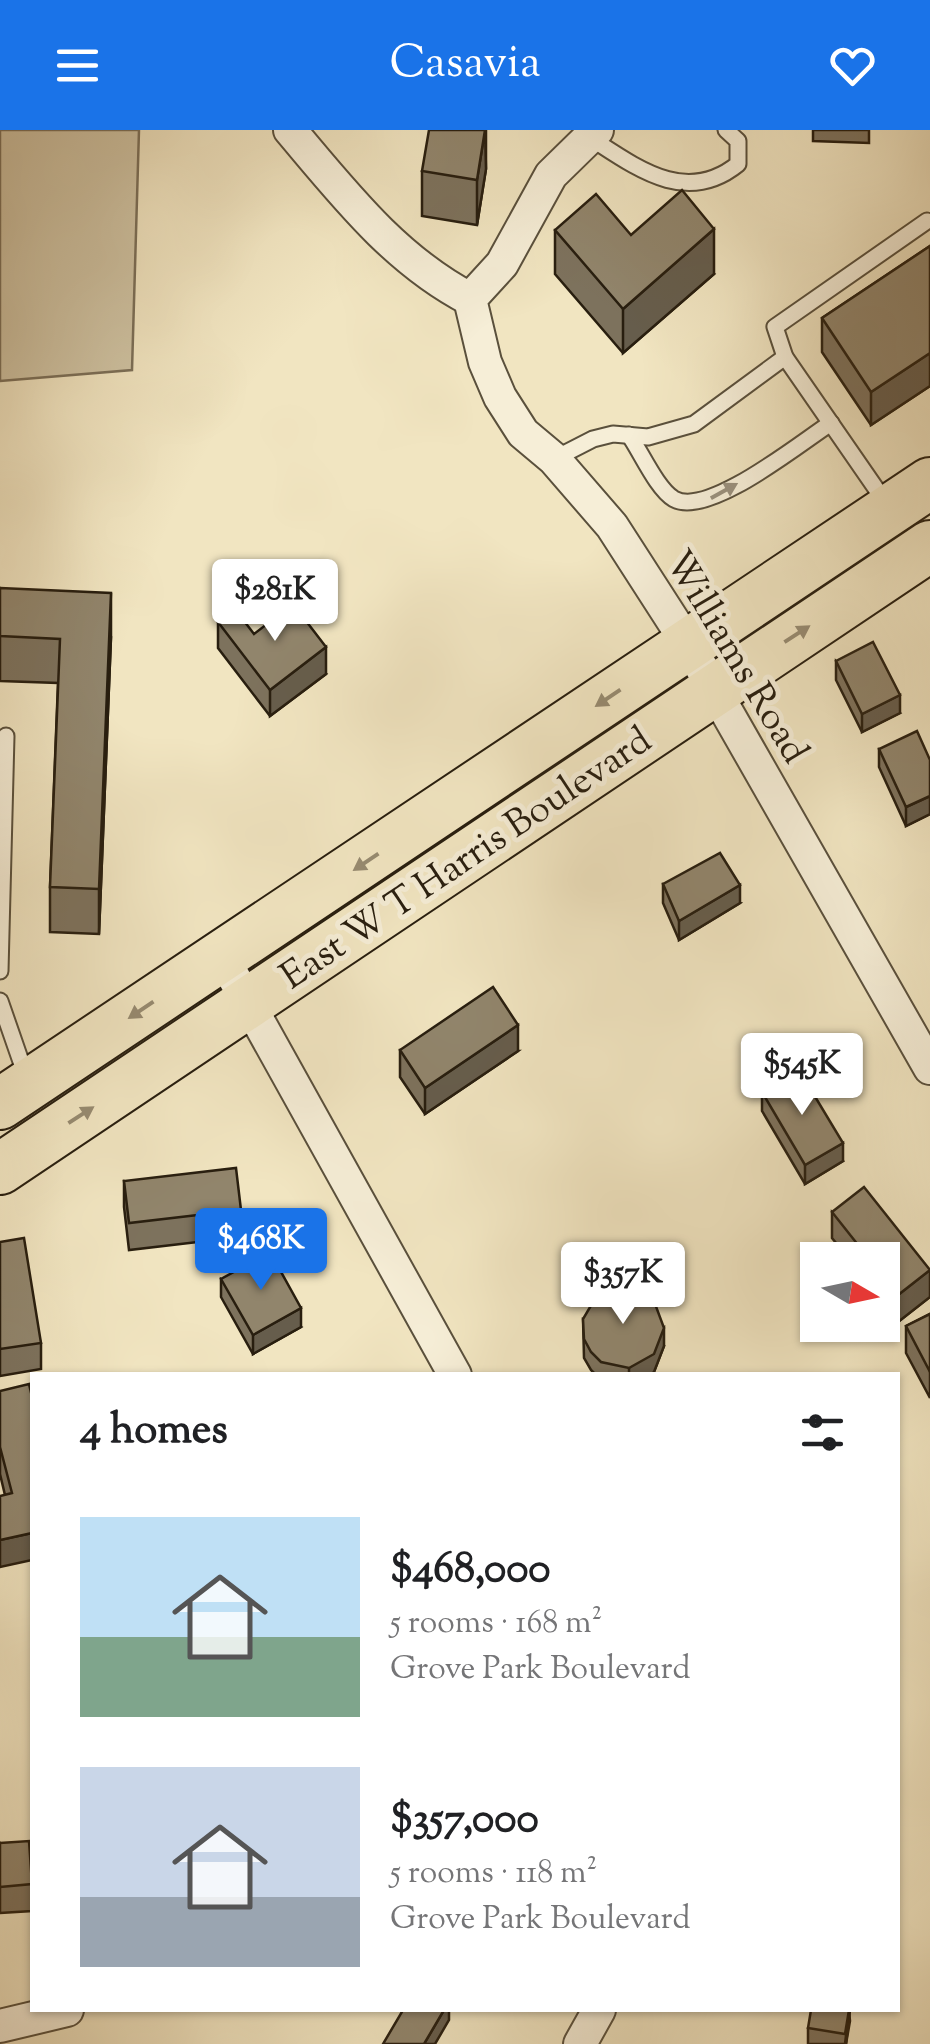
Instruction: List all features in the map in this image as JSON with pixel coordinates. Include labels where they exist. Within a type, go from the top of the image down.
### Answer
[{"type":"main road","name":"East W T Harris Boulevard","points":[[14,1094],[910,496]]},
{"type":"main road","name":"East W T Harris Boulevard","points":[[0,1169],[930,546]]},
{"type":"street","points":[[290,130],[396,249],[426,276],[470,298],[502,264],[551,175],[593,134]]},
{"type":"street","name":"Williams Road","points":[[470,298],[484,362],[500,398],[523,433],[554,459],[612,526],[688,644],[930,1068]]},
{"type":"street","points":[[222,956],[453,1372]]},
{"type":"street","points":[[0,2026],[59,2012]]},
{"type":"street","points":[[580,2044],[598,2012]]},
{"type":"lane","points":[[593,134],[644,173],[676,182],[716,182],[738,164],[738,141],[726,130]]},
{"type":"lane","points":[[910,496],[830,423],[785,357],[775,327],[928,221]]},
{"type":"lane","points":[[554,459],[593,439],[648,437],[694,424],[785,357]]},
{"type":"lane","points":[[629,435],[672,498],[694,504],[718,496],[830,423]]},
{"type":"lane","points":[[0,971],[6,736]]},
{"type":"lane","points":[[0,1001],[14,1094]]},
{"type":"shaded area","points":[[0,130],[139,130],[132,370],[0,381]]},
{"type":"building","points":[[429,130],[485,130],[477,180],[422,171]]},
{"type":"building","points":[[682,190],[714,229],[623,309],[555,230],[596,194],[631,235]]},
{"type":"building","points":[[930,246],[930,353],[871,392],[822,318]]},
{"type":"building","points":[[0,588],[111,593],[99,889],[50,887],[60,639],[0,636]]},
{"type":"building","points":[[293,604],[326,647],[270,690],[218,622],[235,609],[254,634]]},
{"type":"building","points":[[873,642],[900,695],[862,714],[836,661]]},
{"type":"building","points":[[917,731],[930,760],[930,796],[906,807],[879,749]]},
{"type":"building","points":[[720,853],[740,885],[679,921],[663,884]]},
{"type":"building","points":[[493,987],[518,1025],[425,1088],[400,1050]]},
{"type":"building","points":[[799,1070],[843,1143],[805,1165],[762,1092]]},
{"type":"building","points":[[236,1168],[241,1210],[129,1223],[124,1181]]},
{"type":"building","points":[[864,1187],[930,1270],[900,1293],[900,1242],[856,1242],[832,1212]]},
{"type":"building","points":[[24,1238],[41,1343],[0,1349],[0,1242]]},
{"type":"building","points":[[270,1252],[301,1308],[253,1335],[221,1279]]},
{"type":"building","points":[[616,1287],[630,1287],[654,1301],[664,1328],[654,1354],[629,1368],[601,1362],[584,1339],[583,1319],[596,1297]]},
{"type":"building","points":[[930,1314],[930,1372],[906,1326]]},
{"type":"building","points":[[29,1384],[30,1388],[30,1533],[0,1540],[0,1496],[12,1493],[0,1447],[0,1391]]},
{"type":"building","points":[[29,1841],[30,1884],[0,1887],[0,1843]]},
{"type":"building","points":[[402,2012],[443,2012],[424,2044],[383,2044]]},
{"type":"building","points":[[811,2012],[849,2012],[845,2034],[808,2028]]}]
